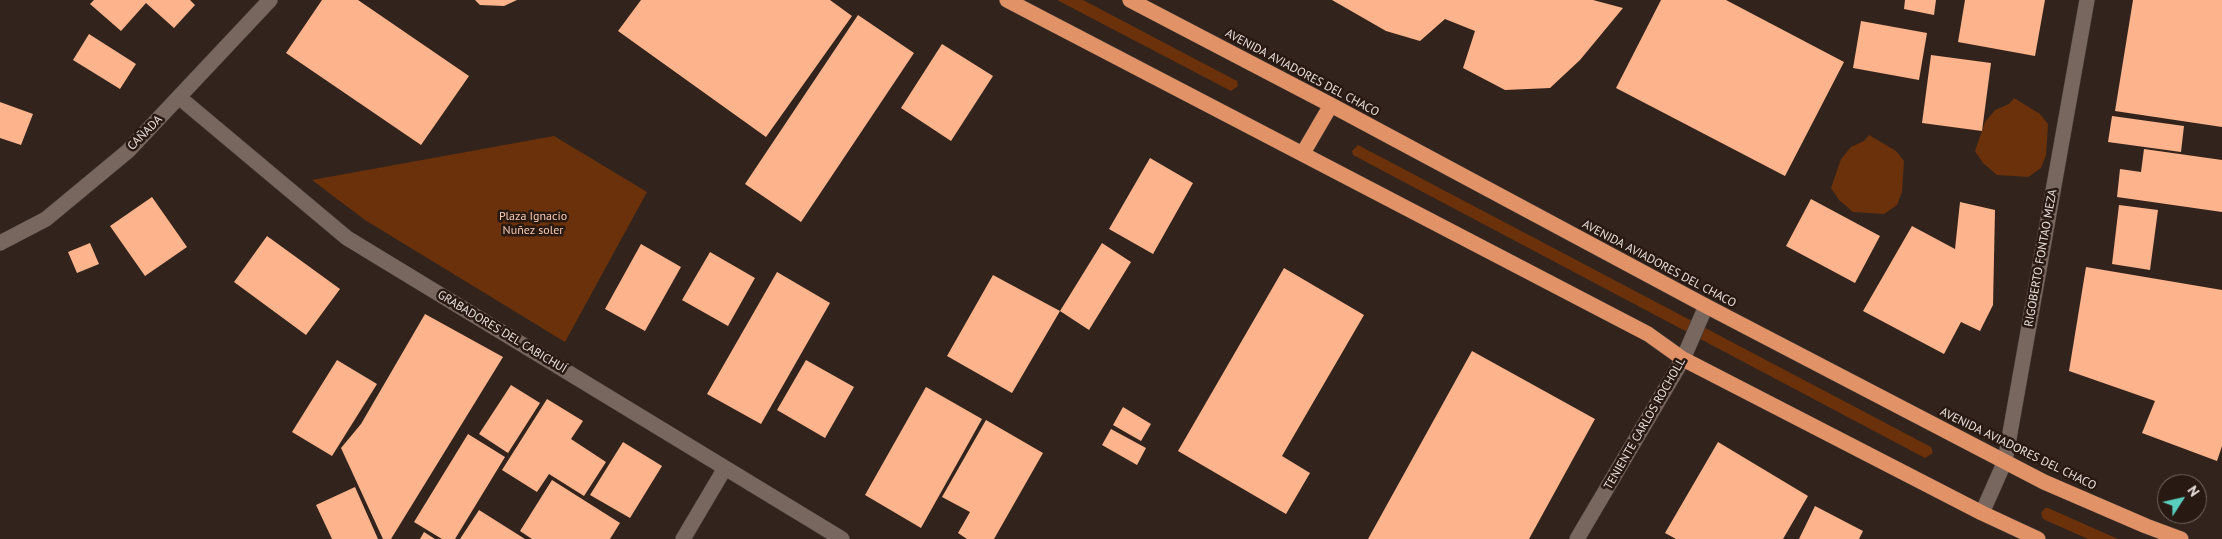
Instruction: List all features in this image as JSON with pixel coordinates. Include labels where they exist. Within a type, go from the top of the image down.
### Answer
[{"type":"highway","points":[[1007,0],[1648,334],[1683,359],[1982,513],[2038,539]]},
{"type":"highway","name":"AVENIDA AVIADORES DEL CHACO","points":[[1130,0],[1331,105],[1706,306],[2005,461],[2053,485],[2146,526],[2181,539]]},
{"type":"highway","points":[[1303,154],[1331,105]]},
{"type":"street","name":"CAÑADA","points":[[0,243],[46,219],[128,151],[180,98],[270,0]]},
{"type":"street","name":"RIGOBERTO FONTAO MEZA","points":[[1982,513],[2005,461],[2087,0]]},
{"type":"street","name":"GRABADORES DEL CABICHUÍ","points":[[180,98],[347,238],[842,539]]},
{"type":"street","name":"TENIENTE CARLOS ROCHOLL","points":[[1578,539],[1683,359],[1706,306]]},
{"type":"street","points":[[682,539],[725,468]]},
{"type":"green space","points":[[1057,0],[1083,0],[1237,81],[1238,86],[1231,91]]},
{"type":"green space","points":[[2014,98],[2040,114],[2048,124],[2046,155],[2041,168],[2028,177],[1997,175],[1983,163],[1975,151],[1985,122],[1995,110],[2009,104]]},
{"type":"green space","points":[[1869,135],[1896,151],[1904,161],[1902,192],[1897,205],[1884,214],[1853,212],[1839,200],[1831,188],[1841,159],[1851,147],[1864,141]]},
{"type":"green space","name":"Plaza Ignacio Nuñez soler","points":[[554,136],[647,192],[565,342],[365,220],[312,180]]},
{"type":"green space","points":[[1358,145],[1931,447],[1933,453],[1925,458],[1353,155],[1352,151]]},
{"type":"green space","points":[[2045,508],[2118,539],[2088,539],[2043,519],[2041,513]]},
{"type":"building","points":[[94,0],[190,0],[195,5],[174,28],[146,3],[121,31],[90,4]]},
{"type":"building","points":[[322,0],[358,0],[469,76],[421,145],[286,53]]},
{"type":"building","points":[[475,0],[517,0],[504,6],[480,5]]},
{"type":"building","points":[[641,0],[830,0],[852,16],[766,137],[618,31]]},
{"type":"building","points":[[1332,0],[1593,0],[1623,8],[1580,60],[1550,88],[1505,90],[1463,68],[1475,31],[1445,19],[1420,41],[1386,31]]},
{"type":"building","points":[[1661,0],[1726,0],[1844,62],[1785,176],[1616,88]]},
{"type":"building","points":[[1905,0],[1936,0],[1934,15],[1904,9]]},
{"type":"building","points":[[1965,0],[2045,0],[2035,56],[1958,42]]},
{"type":"building","points":[[2133,0],[2222,0],[2222,127],[2115,111]]},
{"type":"building","points":[[858,15],[914,53],[801,222],[745,184]]},
{"type":"building","points":[[1861,21],[1927,33],[1919,80],[1853,68]]},
{"type":"building","points":[[89,34],[136,64],[120,89],[73,60]]},
{"type":"building","points":[[942,44],[993,76],[951,141],[901,108]]},
{"type":"building","points":[[1931,55],[1991,63],[1982,131],[1922,123]]},
{"type":"building","points":[[0,102],[33,114],[21,145],[0,138]]},
{"type":"building","points":[[2112,116],[2184,126],[2181,152],[2108,142]]},
{"type":"building","points":[[2144,149],[2222,160],[2222,212],[2117,197],[2120,169],[2141,172]]},
{"type":"building","points":[[1150,158],[1193,183],[1153,254],[1109,229]]},
{"type":"building","points":[[152,197],[187,247],[145,276],[110,226]]},
{"type":"building","points":[[1811,199],[1880,236],[1855,283],[1786,246]]},
{"type":"building","points":[[1960,202],[1995,210],[1993,305],[1980,331],[1961,322],[1944,354],[1863,311],[1912,226],[1955,249]]},
{"type":"building","points":[[2119,205],[2158,210],[2150,270],[2112,264]]},
{"type":"building","points":[[267,236],[340,289],[306,335],[234,282]]},
{"type":"building","points":[[90,243],[99,264],[77,273],[68,252]]},
{"type":"building","points":[[1102,243],[1131,262],[1089,330],[1060,311]]},
{"type":"building","points":[[641,244],[681,267],[645,331],[605,309]]},
{"type":"building","points":[[710,252],[755,278],[728,326],[682,300]]},
{"type":"building","points":[[2086,267],[2222,290],[2222,446],[2217,461],[2142,433],[2155,401],[2069,371]]},
{"type":"building","points":[[1284,268],[1364,315],[1282,456],[1310,473],[1286,514],[1178,451]]},
{"type":"building","points":[[777,272],[830,303],[761,424],[707,394]]},
{"type":"building","points":[[993,275],[1060,311],[1012,393],[947,356]]},
{"type":"building","points":[[425,314],[503,357],[391,539],[383,539],[341,448],[361,424]]},
{"type":"building","points":[[1472,351],[1595,419],[1529,539],[1368,539]]},
{"type":"building","points":[[337,360],[377,384],[332,456],[292,432]]},
{"type":"building","points":[[806,360],[854,387],[825,438],[777,410]]},
{"type":"building","points":[[511,385],[540,403],[508,453],[479,434]]},
{"type":"building","points":[[926,387],[982,419],[921,528],[865,495]]},
{"type":"building","points":[[547,399],[583,421],[571,439],[606,462],[584,496],[549,474],[537,492],[502,470]]},
{"type":"building","points":[[1123,407],[1151,424],[1141,441],[1113,425]]},
{"type":"building","points":[[986,420],[1043,453],[994,539],[967,539],[958,533],[970,512],[942,497]]},
{"type":"building","points":[[1111,429],[1146,448],[1137,465],[1102,445]]},
{"type":"building","points":[[468,434],[505,457],[455,539],[442,539],[414,522]]},
{"type":"building","points":[[623,442],[662,466],[630,518],[590,495]]},
{"type":"building","points":[[1718,442],[1808,496],[1783,539],[1676,539],[1665,533]]},
{"type":"building","points":[[552,480],[620,523],[610,539],[532,539],[520,531]]},
{"type":"building","points":[[355,487],[378,539],[332,539],[316,505]]},
{"type":"building","points":[[1815,506],[1863,531],[1859,539],[1799,539]]},
{"type":"building","points":[[479,510],[525,539],[460,539]]},
{"type":"building","points":[[424,532],[435,539],[420,539]]}]
